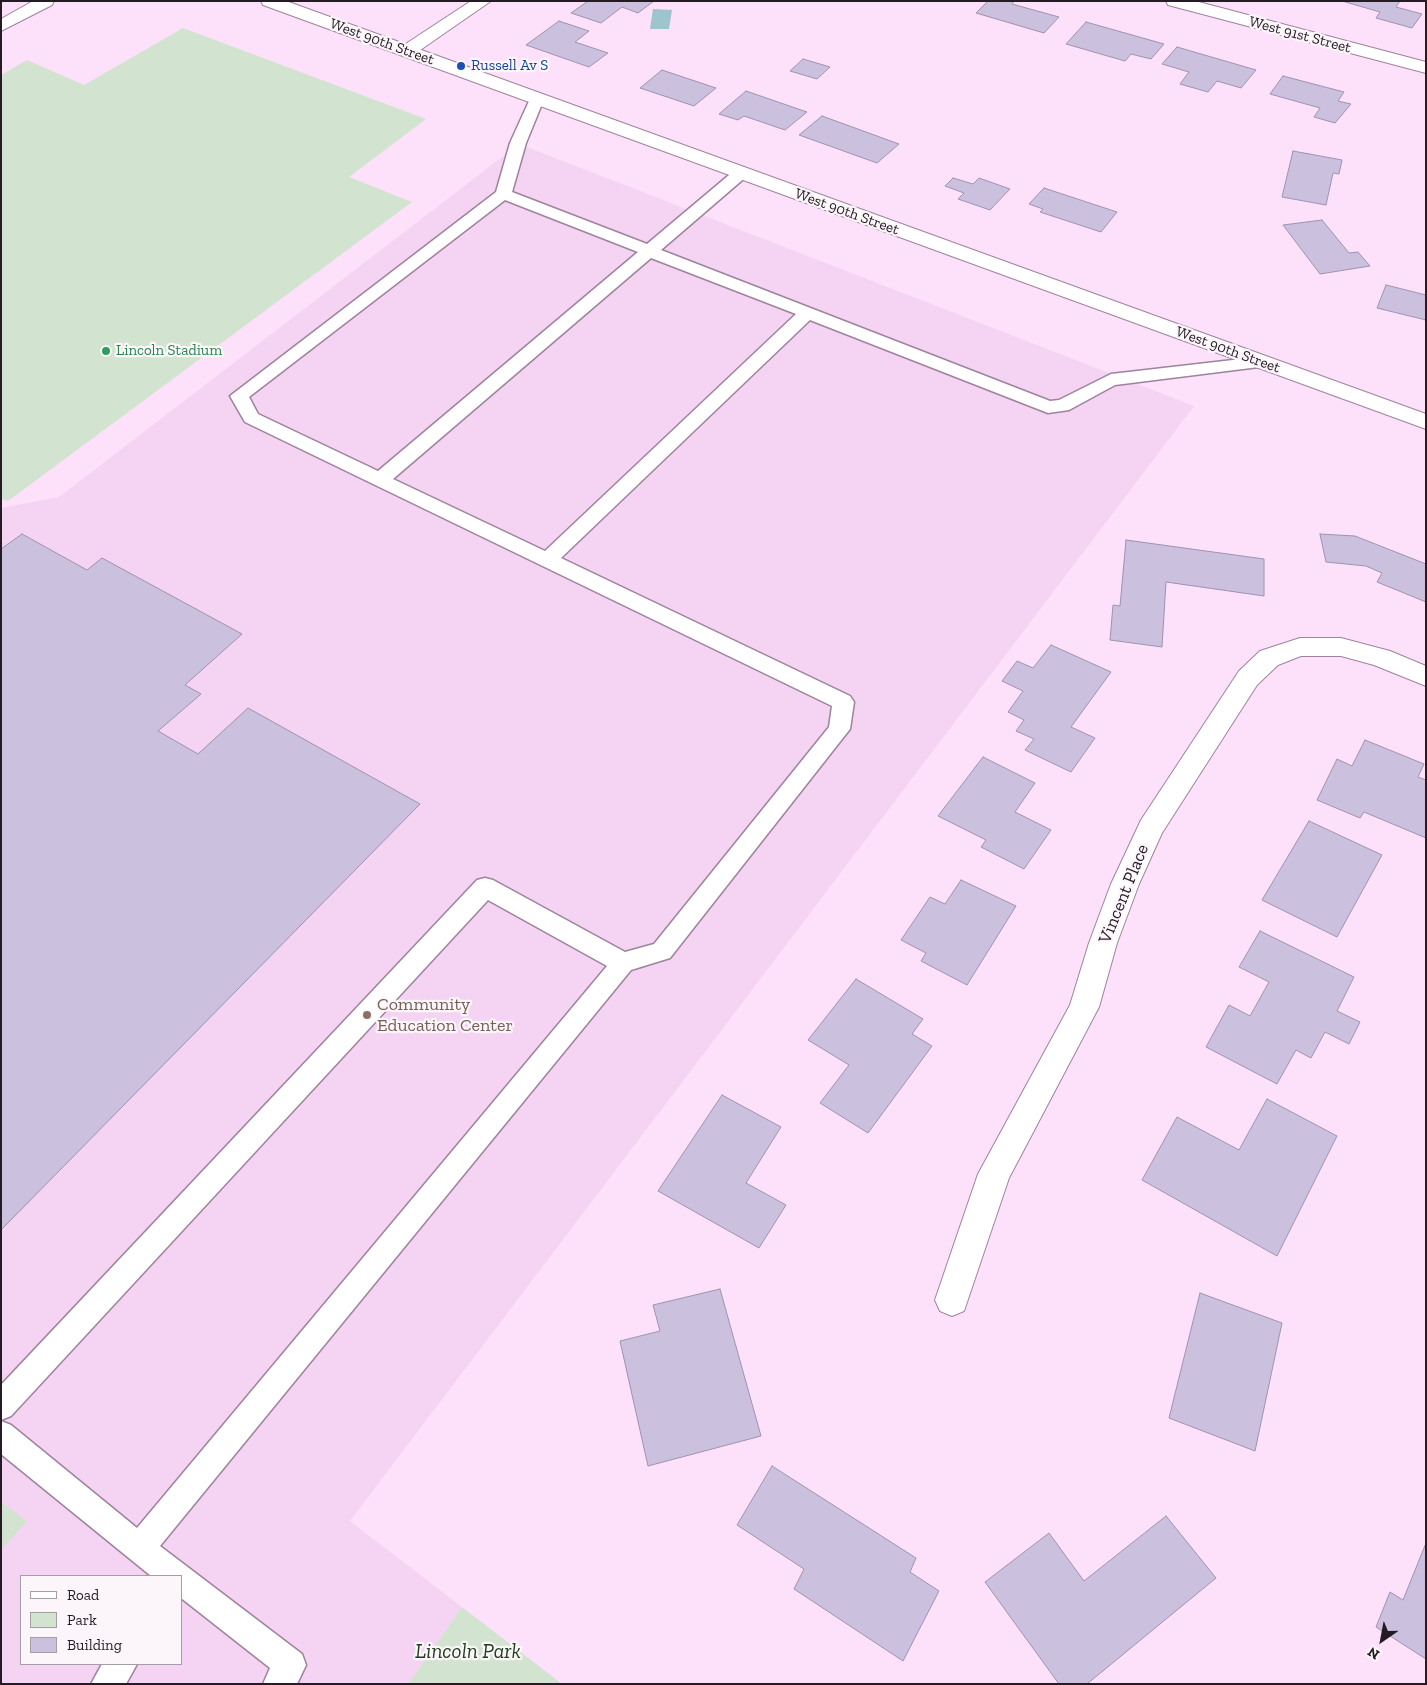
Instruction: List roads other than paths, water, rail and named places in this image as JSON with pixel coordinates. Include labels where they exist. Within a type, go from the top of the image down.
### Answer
[{"type":"street","points":[[1,26],[46,1]]},
{"type":"street","name":"West 90th Street","points":[[269,1],[1426,422]]},
{"type":"street","points":[[407,51],[483,1]]},
{"type":"street","name":"West 91st Street","points":[[1174,1],[1426,68]]},
{"type":"street","name":"Vincent Place","points":[[952,1300],[994,1174],[1084,1007],[1113,918],[1151,828],[1248,678],[1268,658],[1300,647],[1341,647],[1381,658],[1426,677]]},
{"type":"lane","points":[[139,1549],[623,963],[662,951],[839,729],[843,702],[251,418],[239,396],[503,194],[518,143],[537,98]]},
{"type":"lane","points":[[380,480],[741,173]]},
{"type":"lane","points":[[503,194],[1048,407],[1063,406],[1111,380],[1259,362]]},
{"type":"lane","points":[[547,560],[807,313]]},
{"type":"lane","points":[[1,1406],[485,887],[623,963]]},
{"type":"lane","points":[[1,1435],[172,1575]]},
{"type":"lane","points":[[182,1583],[292,1665],[278,1684]]},
{"type":"lane","points":[[106,1684],[121,1665]]},
{"type":"place","name":"Russell Av S","points":[[461,66]]},
{"type":"place","name":"Lincoln Stadium","points":[[106,351]]},
{"type":"place","name":"Community Education Center","points":[[367,1015]]},
{"type":"park label","name":"Lincoln Park","points":[[468,1652]]}]
